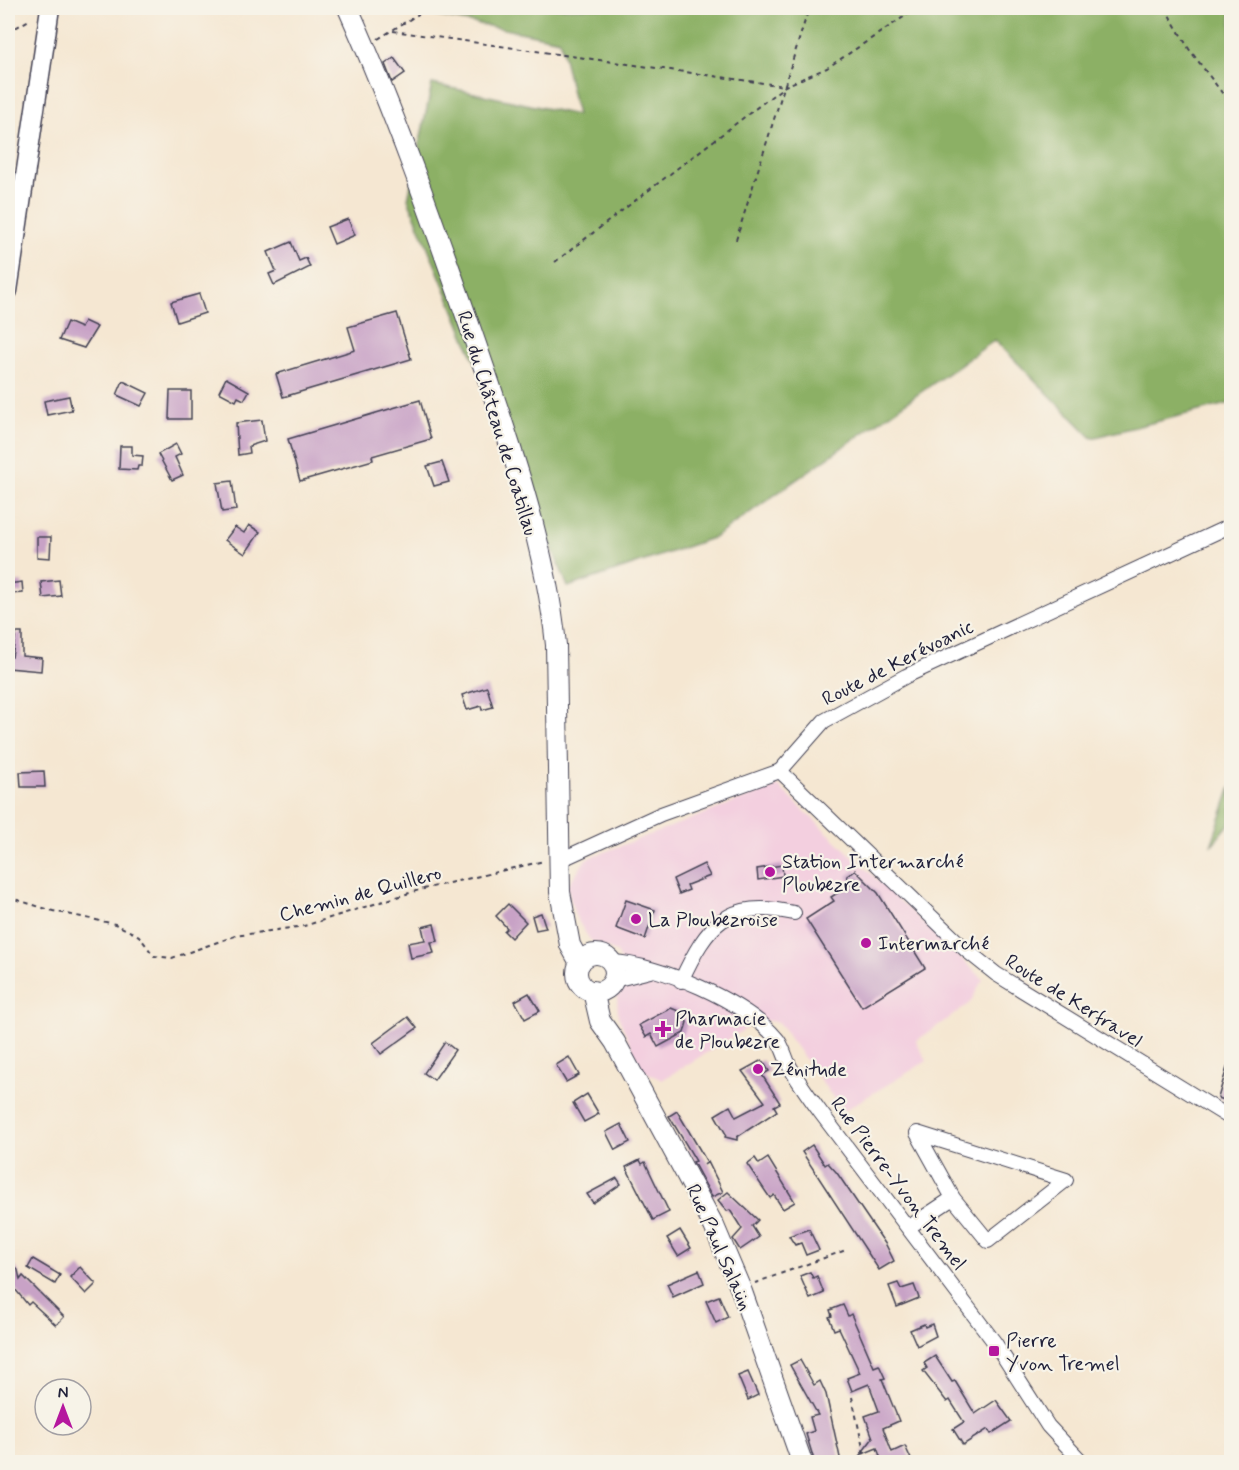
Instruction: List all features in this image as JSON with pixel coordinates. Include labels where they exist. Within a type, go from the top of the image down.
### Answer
[{"type":"main road","name":"Rue du Château de Coatillau","points":[[348,8],[422,189],[489,384],[515,462],[552,606],[558,716],[558,858]]},
{"type":"main road","points":[[558,858],[560,892],[566,924],[586,958]]},
{"type":"main road","points":[[607,957],[606,980],[586,989],[578,977],[586,958],[607,957]]},
{"type":"main road","name":"Rue Paul Salaün","points":[[606,980],[609,1017],[615,1042],[714,1226],[741,1288],[802,1462]]},
{"type":"street","points":[[8,291],[50,9]]},
{"type":"street","name":"Route de Kerévoanic","points":[[558,858],[661,814],[780,771],[824,721],[906,676],[1232,525]]},
{"type":"street","name":"Route de Kerfravel","points":[[780,771],[966,950],[996,974],[1232,1119]]},
{"type":"street","points":[[681,981],[708,930],[727,918],[751,908],[772,908],[794,913]]},
{"type":"street","name":"Rue Pierre-Yvon Tremel","points":[[606,980],[652,970],[741,1007],[778,1040],[785,1058],[807,1093],[995,1343],[1048,1426],[1082,1462]]},
{"type":"street","points":[[917,1133],[1066,1180],[988,1241],[953,1198],[917,1133]]},
{"type":"street","points":[[909,1227],[953,1198]]},
{"type":"path","points":[[365,45],[393,31],[428,8]]},
{"type":"path","points":[[736,240],[809,8]]},
{"type":"path","points":[[555,262],[785,86],[827,68],[916,8]]},
{"type":"path","points":[[1165,8],[1189,49],[1232,106]]},
{"type":"path","points":[[8,32],[50,9]]},
{"type":"path","points":[[393,31],[785,86]]},
{"type":"path","name":"Chemin de Quillero","points":[[8,897],[53,911],[115,924],[138,936],[154,956],[172,958],[235,936],[304,926],[419,890],[558,858]]},
{"type":"path","points":[[741,1288],[846,1250]]},
{"type":"path","points":[[852,1397],[866,1462]]},
{"type":"shaded area","points":[[778,786],[983,979],[970,1003],[916,1041],[927,1061],[843,1111],[778,1022],[760,1020],[662,1080],[642,1070],[618,1016],[617,997],[626,984],[618,953],[590,940],[575,916],[567,886],[586,859]]},
{"type":"green space","points":[[397,8],[1231,8],[1231,403],[1092,438],[995,340],[715,537],[568,587],[408,199],[432,84],[577,115],[560,40]]},
{"type":"green space","points":[[1231,787],[1231,822],[1211,846]]},
{"type":"building","points":[[394,58],[405,73],[392,82],[385,64]]},
{"type":"building","points":[[348,219],[355,235],[334,244],[327,227]]},
{"type":"building","points":[[291,242],[299,261],[306,258],[310,267],[274,285],[269,274],[276,271],[268,252]]},
{"type":"building","points":[[199,294],[205,313],[177,322],[171,302]]},
{"type":"building","points":[[397,313],[411,359],[283,397],[276,374],[355,350],[348,327]]},
{"type":"building","points":[[84,321],[97,327],[84,348],[59,340],[67,322],[81,328]]},
{"type":"building","points":[[226,378],[249,391],[244,400],[238,397],[236,401],[219,392]]},
{"type":"building","points":[[123,381],[148,393],[141,406],[117,395]]},
{"type":"building","points":[[170,391],[191,391],[191,419],[169,419]]},
{"type":"building","points":[[69,396],[72,410],[47,415],[44,401]]},
{"type":"building","points":[[420,400],[431,439],[372,456],[373,460],[300,481],[288,439]]},
{"type":"building","points":[[262,420],[265,441],[249,446],[250,453],[238,455],[236,423]]},
{"type":"building","points":[[176,444],[181,454],[175,457],[183,475],[172,480],[158,454]]},
{"type":"building","points":[[120,446],[132,446],[132,455],[143,456],[142,466],[138,466],[137,470],[119,469]]},
{"type":"building","points":[[442,462],[449,482],[434,486],[427,466]]},
{"type":"building","points":[[232,481],[236,510],[222,512],[217,483]]},
{"type":"building","points":[[249,525],[260,532],[245,554],[225,540],[235,527],[244,533]]},
{"type":"building","points":[[37,537],[51,537],[50,558],[37,557]]},
{"type":"building","points":[[59,580],[61,596],[43,598],[41,582]]},
{"type":"building","points":[[22,582],[23,593],[9,594],[8,584]]},
{"type":"building","points":[[16,633],[22,633],[22,656],[42,658],[41,671],[8,668],[8,656],[12,657]]},
{"type":"building","points":[[487,687],[493,707],[482,710],[481,706],[467,710],[462,695]]},
{"type":"building","points":[[44,771],[45,787],[21,787],[20,772]]},
{"type":"building","points":[[704,864],[710,876],[687,885],[689,890],[679,894],[673,879]]},
{"type":"building","name":"Station Intermarché Ploubezre","points":[[782,865],[783,876],[758,880],[757,869]]},
{"type":"building","name":"Intermarché","points":[[855,870],[878,893],[925,968],[862,1007],[806,919],[834,901],[831,897],[852,884],[847,876]]},
{"type":"building","name":"La Ploubezroise","points":[[626,900],[655,910],[645,939],[616,928]]},
{"type":"building","points":[[508,904],[526,922],[511,938],[504,931],[507,928],[496,916]]},
{"type":"building","points":[[541,913],[546,928],[536,930],[532,916]]},
{"type":"building","points":[[434,924],[438,941],[431,942],[434,953],[411,958],[408,943],[425,940],[422,927]]},
{"type":"building","points":[[529,993],[540,1011],[525,1019],[515,1001]]},
{"type":"building","name":"Pharmacie de Ploubezre","points":[[671,1008],[681,1012],[687,1022],[684,1033],[658,1047],[651,1034],[646,1037],[639,1025]]},
{"type":"building","points":[[408,1017],[417,1028],[381,1054],[373,1043]]},
{"type":"building","points":[[445,1042],[455,1050],[434,1080],[424,1073]]},
{"type":"building","points":[[569,1057],[579,1075],[566,1082],[556,1065]]},
{"type":"building","points":[[762,1060],[769,1071],[762,1075],[780,1103],[774,1106],[777,1111],[737,1137],[737,1140],[725,1137],[726,1134],[715,1115],[730,1106],[736,1117],[765,1102],[742,1071]]},
{"type":"building","points":[[1229,1061],[1232,1061],[1232,1089],[1228,1101],[1218,1098]]},
{"type":"building","points":[[587,1094],[599,1114],[584,1122],[573,1103]]},
{"type":"building","points":[[677,1111],[707,1162],[704,1165],[708,1162],[723,1192],[712,1197],[693,1162],[696,1161],[669,1116]]},
{"type":"building","points":[[621,1124],[630,1142],[615,1150],[606,1132]]},
{"type":"building","points":[[812,1145],[825,1165],[828,1163],[837,1173],[886,1245],[894,1261],[879,1270],[802,1152]]},
{"type":"building","points":[[755,1158],[759,1164],[768,1158],[795,1202],[783,1209],[774,1195],[770,1198],[747,1164]]},
{"type":"building","points":[[640,1160],[642,1164],[645,1162],[669,1212],[653,1220],[626,1167]]},
{"type":"building","points":[[617,1178],[621,1184],[593,1203],[587,1194]]},
{"type":"building","points":[[728,1192],[758,1220],[752,1226],[759,1237],[740,1250],[733,1239],[742,1229],[730,1210],[727,1211],[718,1200]]},
{"type":"building","points":[[809,1229],[819,1250],[806,1255],[801,1243],[795,1245],[789,1236]]},
{"type":"building","points":[[680,1230],[691,1248],[678,1256],[667,1238]]},
{"type":"building","points":[[33,1259],[60,1275],[55,1284],[28,1268]]},
{"type":"building","points":[[8,1260],[18,1270],[20,1280],[23,1276],[64,1317],[56,1325],[31,1302],[28,1305],[15,1289],[8,1291]]},
{"type":"building","points":[[80,1267],[96,1284],[86,1294],[70,1277]]},
{"type":"building","points":[[699,1270],[704,1283],[673,1297],[667,1284]]},
{"type":"building","points":[[810,1272],[813,1278],[817,1276],[824,1293],[810,1299],[800,1276]]},
{"type":"building","points":[[898,1283],[901,1289],[914,1285],[919,1298],[897,1307],[889,1286]]},
{"type":"building","points":[[719,1296],[728,1317],[716,1323],[706,1301]]},
{"type":"building","points":[[843,1305],[848,1316],[851,1314],[874,1367],[879,1365],[885,1378],[882,1379],[899,1421],[883,1428],[892,1452],[905,1446],[911,1459],[903,1462],[866,1462],[880,1456],[877,1448],[860,1455],[873,1438],[865,1416],[879,1411],[869,1384],[852,1391],[847,1378],[860,1373],[839,1328],[834,1330],[829,1317],[832,1316],[830,1310]]},
{"type":"building","points":[[924,1324],[925,1327],[932,1324],[936,1336],[917,1346],[910,1330]]},
{"type":"building","points":[[935,1356],[952,1382],[955,1381],[975,1414],[996,1400],[1011,1421],[991,1434],[988,1429],[963,1445],[953,1429],[964,1422],[950,1400],[947,1402],[923,1371],[927,1368],[924,1363]]},
{"type":"building","points":[[800,1360],[814,1385],[820,1381],[826,1394],[841,1462],[814,1460],[806,1434],[814,1431],[810,1417],[818,1415],[790,1365]]},
{"type":"building","points":[[748,1372],[758,1395],[748,1400],[738,1376]]},
{"type":"place","name":"Station Intermarché Ploubezre","points":[[770,872]]},
{"type":"place","name":"La Ploubezroise","points":[[636,919]]},
{"type":"place","name":"Intermarché","points":[[866,943]]},
{"type":"place","name":"Pharmacie de Ploubezre","points":[[663,1029]]},
{"type":"place","name":"Zénitude","points":[[758,1069]]},
{"type":"place","name":"Pierre Yvon Tremel","points":[[994,1351]]}]
